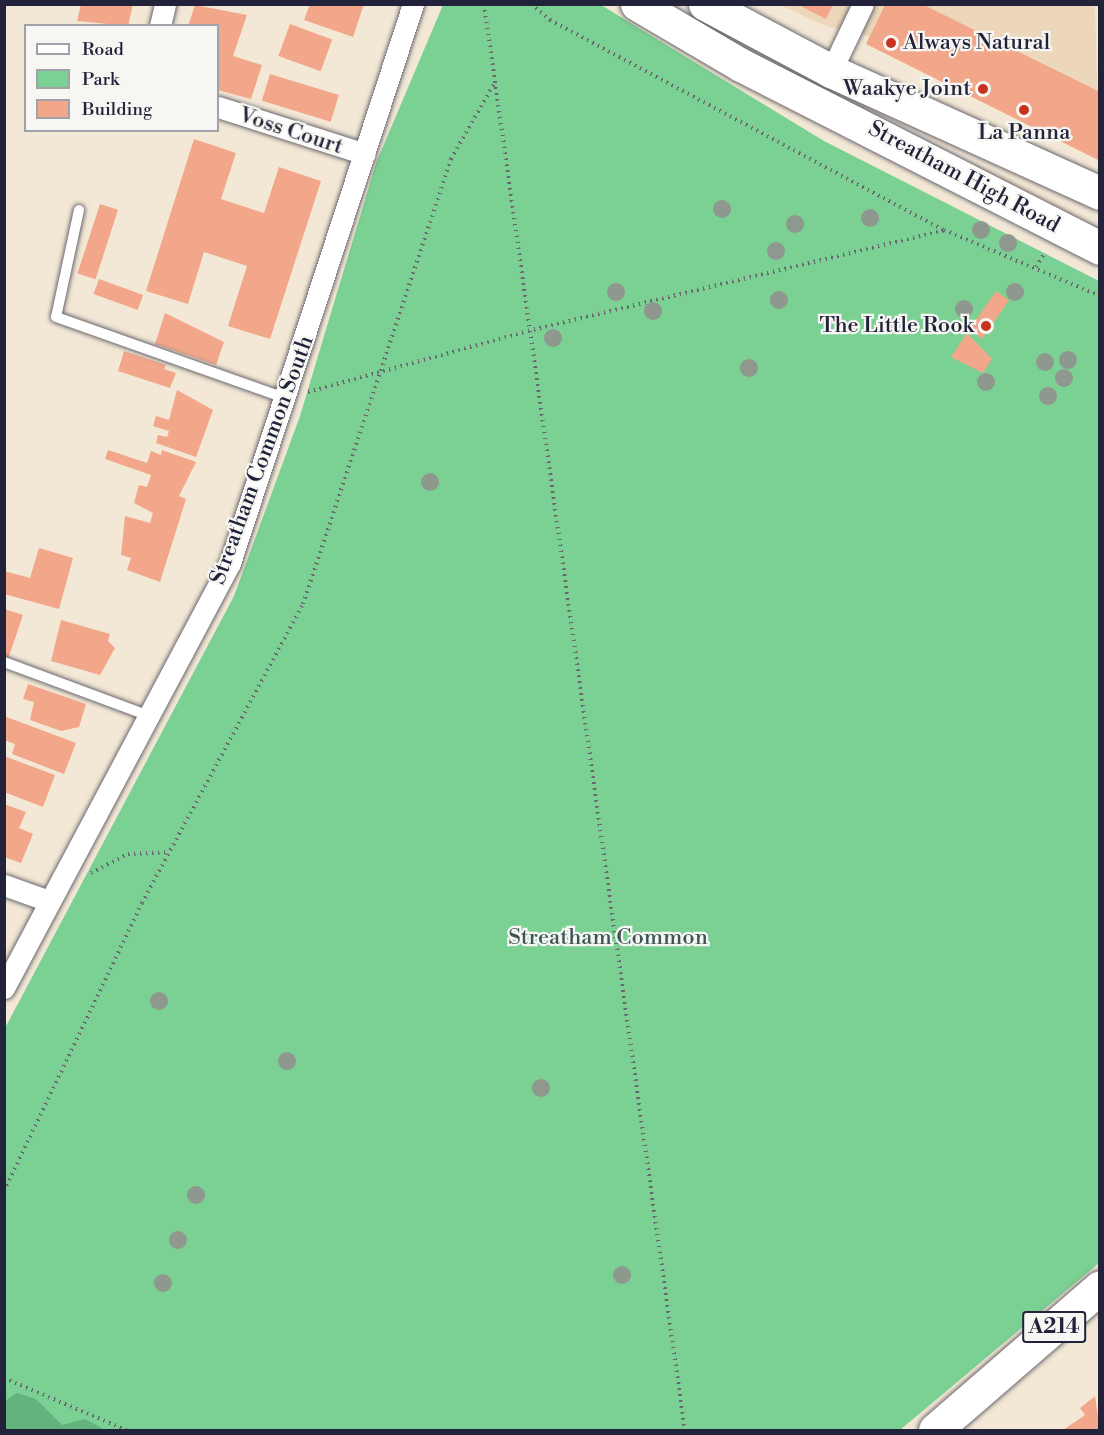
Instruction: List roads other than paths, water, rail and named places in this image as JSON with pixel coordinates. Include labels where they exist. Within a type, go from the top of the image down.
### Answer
[{"type":"main road","name":"Streatham High Road","points":[[637,4],[741,65],[1100,248]]},
{"type":"main road","name":"Streatham High Road","points":[[705,4],[831,71],[1100,194]]},
{"type":"main road","name":"A214","points":[[934,1431],[1100,1287]]},
{"type":"street","points":[[160,24],[165,4]]},
{"type":"street","name":"Streatham Common South","points":[[4,988],[230,563],[414,4]]},
{"type":"street","points":[[831,71],[863,4]]},
{"type":"street","name":"Voss Court","points":[[219,107],[365,154]]},
{"type":"street","points":[[4,885],[49,901]]},
{"type":"lane","points":[[79,210],[56,317],[285,398]]},
{"type":"lane","points":[[4,662],[149,716]]},
{"type":"place","name":"Always Natural","points":[[891,43]]},
{"type":"place","name":"Waakye Joint","points":[[983,89]]},
{"type":"place","name":"La Panna","points":[[1024,110]]},
{"type":"place","name":"The Little Rook","points":[[986,326]]},
{"type":"park label","name":"Streatham Common","points":[[608,938]]}]
